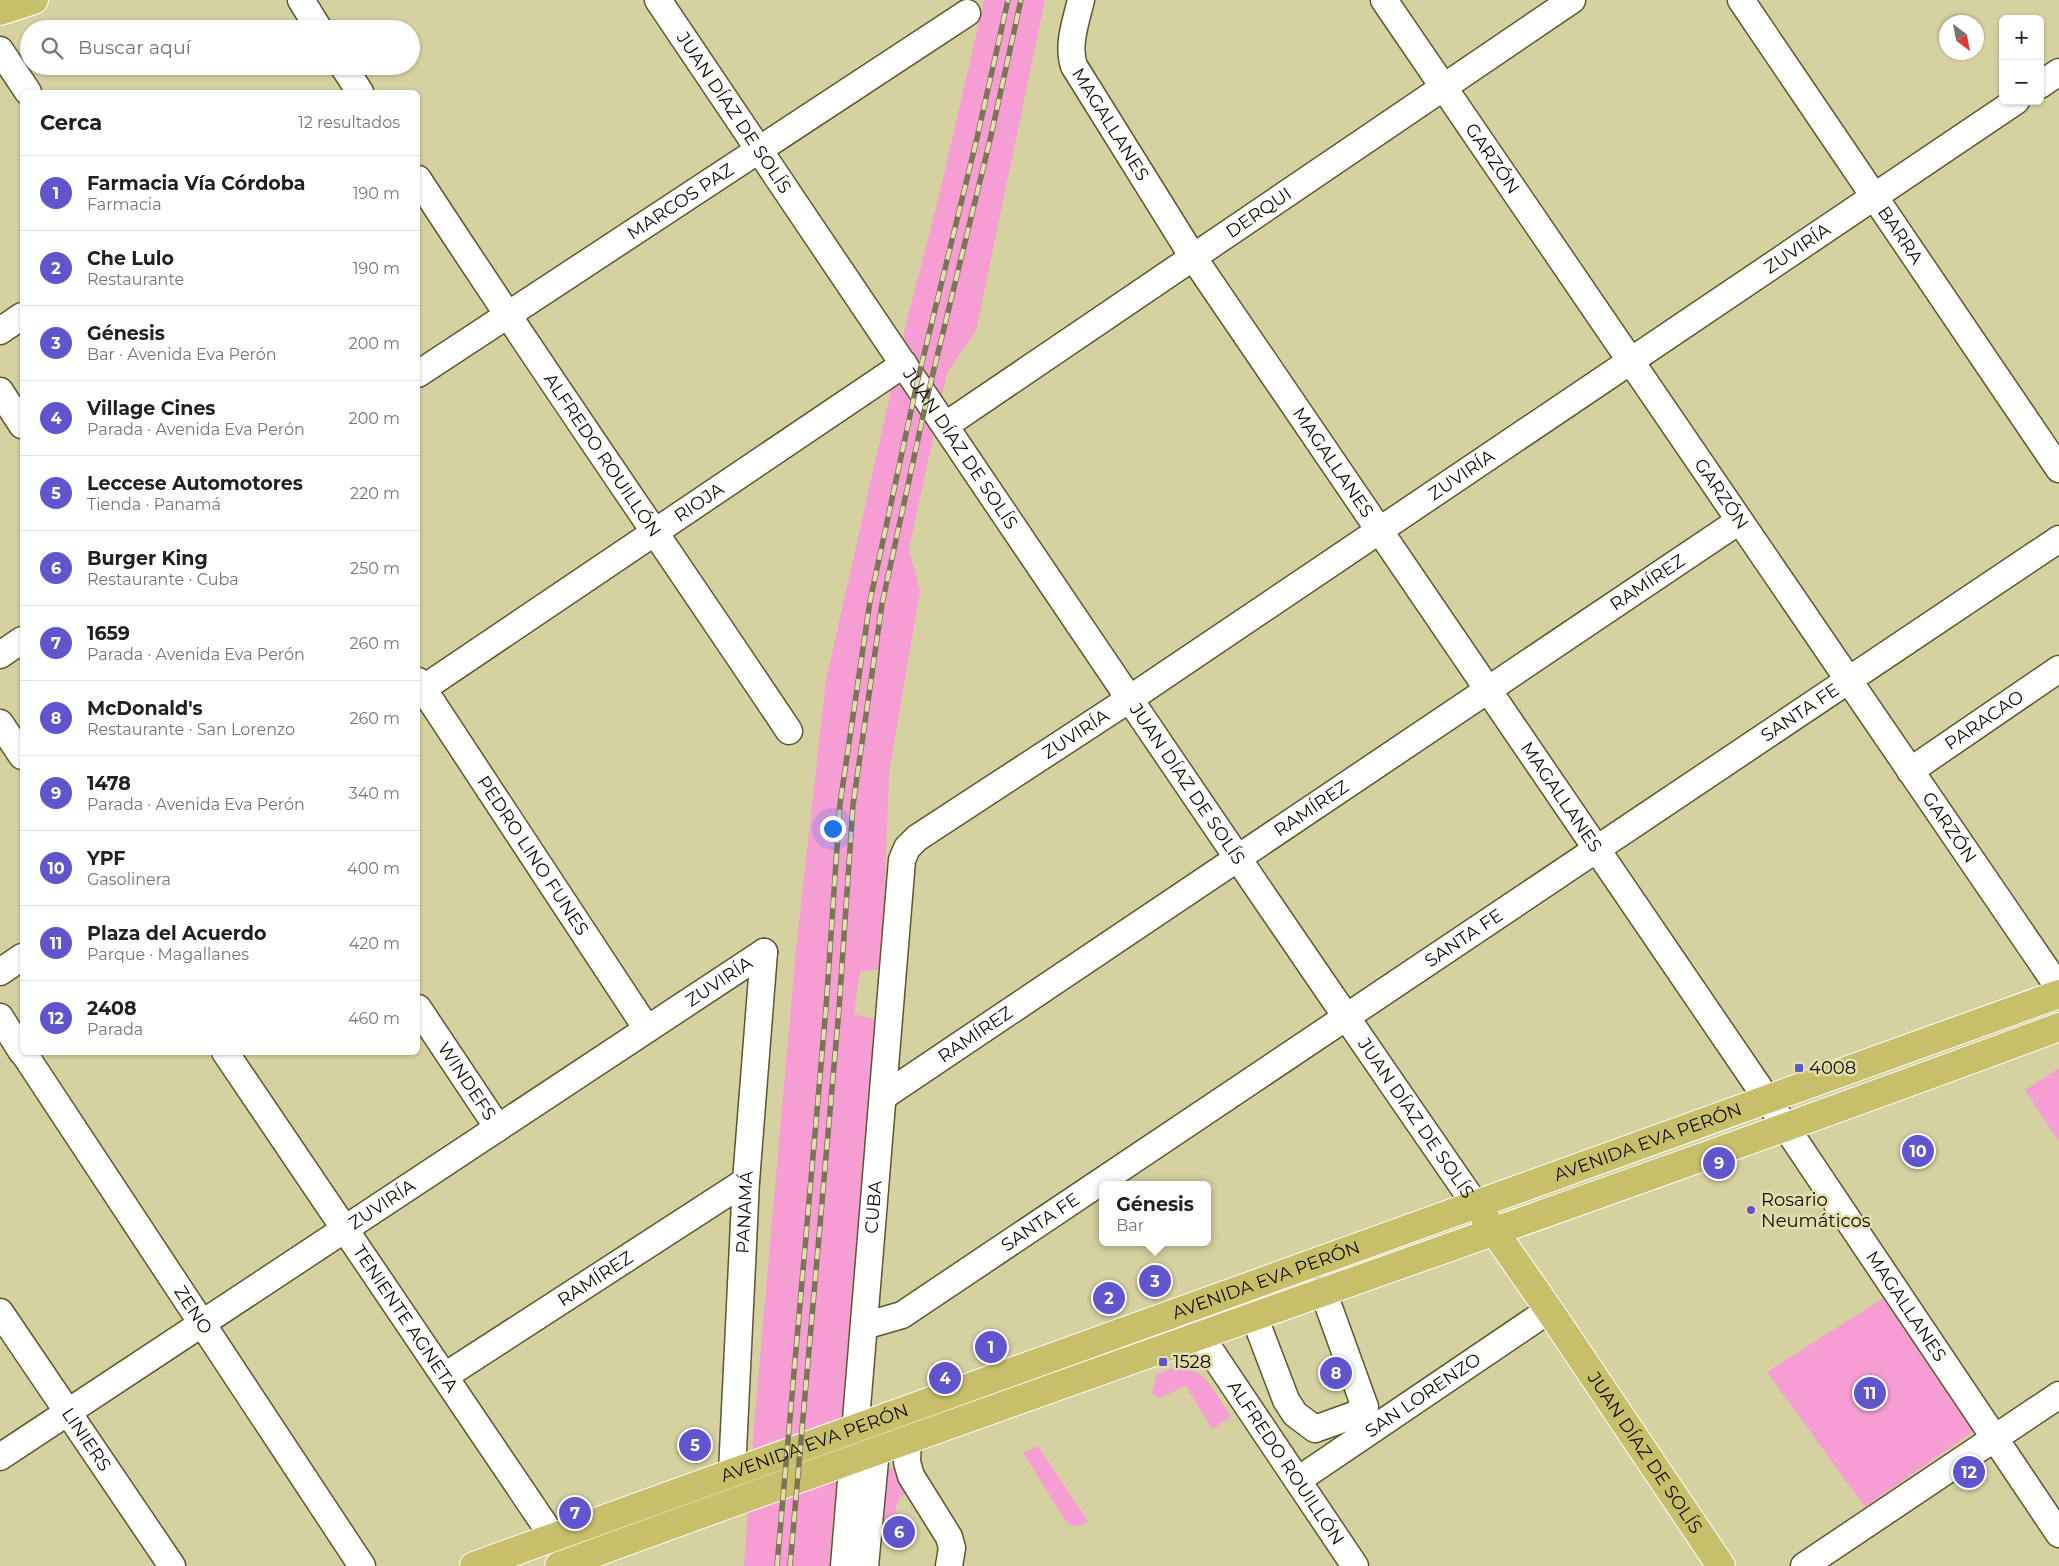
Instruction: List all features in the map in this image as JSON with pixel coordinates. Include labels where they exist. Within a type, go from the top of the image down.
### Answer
[{"type":"main road","points":[[0,11],[34,0]]},
{"type":"main road","name":"AVENIDA EVA PERÓN","points":[[474,1566],[2059,994]]},
{"type":"main road","name":"AVENIDA EVA PERÓN","points":[[559,1566],[865,1454],[1786,1127],[2059,1026]]},
{"type":"main road","name":"JUAN DÍAZ DE SOLÍS","points":[[1475,1204],[1549,1310],[1721,1566]]},
{"type":"street","points":[[301,0],[313,20]]},
{"type":"street","name":"JUAN DÍAZ DE SOLÍS","points":[[658,0],[1131,698],[1237,858],[1475,1204]]},
{"type":"street","name":"MAGALLANES","points":[[1081,0],[1070,56],[1074,66],[1193,257],[1786,1127],[2059,1534]]},
{"type":"street","name":"GARZÓN","points":[[1384,0],[2059,988]]},
{"type":"street","name":"DERQUI","points":[[946,425],[1572,0]]},
{"type":"street","name":"BARRA","points":[[1741,0],[2059,469]]},
{"type":"street","name":"MARCOS PAZ","points":[[420,373],[506,314],[967,13]]},
{"type":"street","points":[[0,50],[27,90]]},
{"type":"street","points":[[2044,82],[2059,72]]},
{"type":"street","points":[[349,75],[357,90]]},
{"type":"street","name":"ZUVIRÍA","points":[[907,848],[917,838],[1131,698],[2010,105]]},
{"type":"street","name":"ALFREDO ROUILLÓN","points":[[420,182],[506,314],[656,532],[789,731]]},
{"type":"street","points":[[0,331],[20,317]]},
{"type":"street","name":"RIOJA","points":[[420,686],[656,532],[904,364]]},
{"type":"street","points":[[0,391],[20,422]]},
{"type":"street","name":"RAMÍREZ","points":[[884,1096],[1739,521]]},
{"type":"street","name":"SANTA FE","points":[[1102,1181],[2059,539]]},
{"type":"street","points":[[0,655],[20,641]]},
{"type":"street","name":"PARACAO","points":[[1910,770],[2059,669]]},
{"type":"street","name":"PEDRO LINO FUNES","points":[[420,688],[647,1029]]},
{"type":"street","points":[[0,723],[20,753]]},
{"type":"street","name":"CUBA","points":[[844,1566],[865,1454],[856,1427],[902,860],[907,848]]},
{"type":"street","name":"ZUVIRÍA","points":[[0,1457],[764,952]]},
{"type":"street","name":"PANAMÁ","points":[[732,1472],[746,1181],[764,952]]},
{"type":"street","points":[[0,972],[20,958]]},
{"type":"street","name":"WINDEFS","points":[[420,1011],[498,1128]]},
{"type":"street","name":"ZENO","points":[[0,1017],[20,1047]]},
{"type":"street","name":"ZENO","points":[[25,1055],[362,1566]]},
{"type":"street","name":"TENIENTE AGNETA","points":[[227,1055],[553,1537]]},
{"type":"street","name":"RAMÍREZ","points":[[445,1376],[746,1181]]},
{"type":"street","name":"SANTA FE","points":[[864,1326],[902,1315],[1099,1183]]},
{"type":"street","points":[[1254,1316],[1286,1400],[1295,1414],[1315,1429],[1354,1415],[1365,1407],[1324,1292]]},
{"type":"street","name":"SAN LORENZO","points":[[1298,1480],[1549,1310]]},
{"type":"street","name":"LINIERS","points":[[0,1312],[172,1566]]},
{"type":"street","name":"ALFREDO ROUILLÓN","points":[[1200,1335],[1355,1566]]},
{"type":"street","points":[[1804,1566],[2059,1395]]},
{"type":"street","points":[[1255,1416],[1286,1400]]},
{"type":"street","points":[[908,1439],[907,1462],[911,1476],[949,1537],[952,1548],[949,1566]]},
{"type":"street","points":[[865,1454],[865,1566]]},
{"type":"shaded area","points":[[984,0],[1045,0],[976,331],[947,373],[909,549],[920,591],[889,773],[882,969],[860,971],[854,1014],[879,1020],[829,1566],[744,1566],[754,1425],[796,949],[826,680],[906,324],[940,192]]},
{"type":"shaded area","points":[[2059,1068],[2059,1142],[2025,1090]]},
{"type":"shaded area","points":[[1891,1293],[1977,1429],[1865,1507],[1767,1372]]},
{"type":"shaded area","points":[[1176,1367],[1186,1368],[1203,1377],[1231,1417],[1212,1429],[1186,1386],[1159,1398],[1152,1393],[1157,1374]]},
{"type":"shaded area","points":[[1038,1446],[1088,1521],[1078,1526],[1067,1523],[1023,1453]]},
{"type":"shaded area","points":[[903,1464],[915,1490],[900,1497],[895,1509],[903,1520],[911,1523],[911,1529],[874,1525],[878,1488],[888,1469]]},
{"type":"railway","points":[[777,1566],[826,1008],[840,804],[870,601],[917,383],[977,138],[1008,0]]},
{"type":"railway","points":[[790,1566],[839,1009],[853,805],[882,604],[927,398],[990,140],[1021,0]]},
{"type":"place","name":"4008","points":[[1799,1068]]},
{"type":"place","name":"YPF","points":[[1918,1151]]},
{"type":"place","name":"1478","points":[[1719,1163]]},
{"type":"place","name":"Rosario Neumáticos","points":[[1751,1210]]},
{"type":"place","name":"Génesis","points":[[1155,1281]]},
{"type":"place","name":"Che Lulo","points":[[1109,1298]]},
{"type":"place","name":"Farmacia Vía Córdoba","points":[[991,1347]]},
{"type":"place","name":"1528","points":[[1163,1362]]},
{"type":"place","name":"McDonald's","points":[[1336,1373]]},
{"type":"place","name":"Village Cines","points":[[945,1378]]},
{"type":"place","name":"Plaza del Acuerdo","points":[[1870,1393]]},
{"type":"place","name":"Leccese Automotores","points":[[695,1445]]},
{"type":"place","name":"2408","points":[[1969,1472]]},
{"type":"place","name":"1659","points":[[575,1513]]},
{"type":"place","name":"Burger King","points":[[899,1532]]}]
